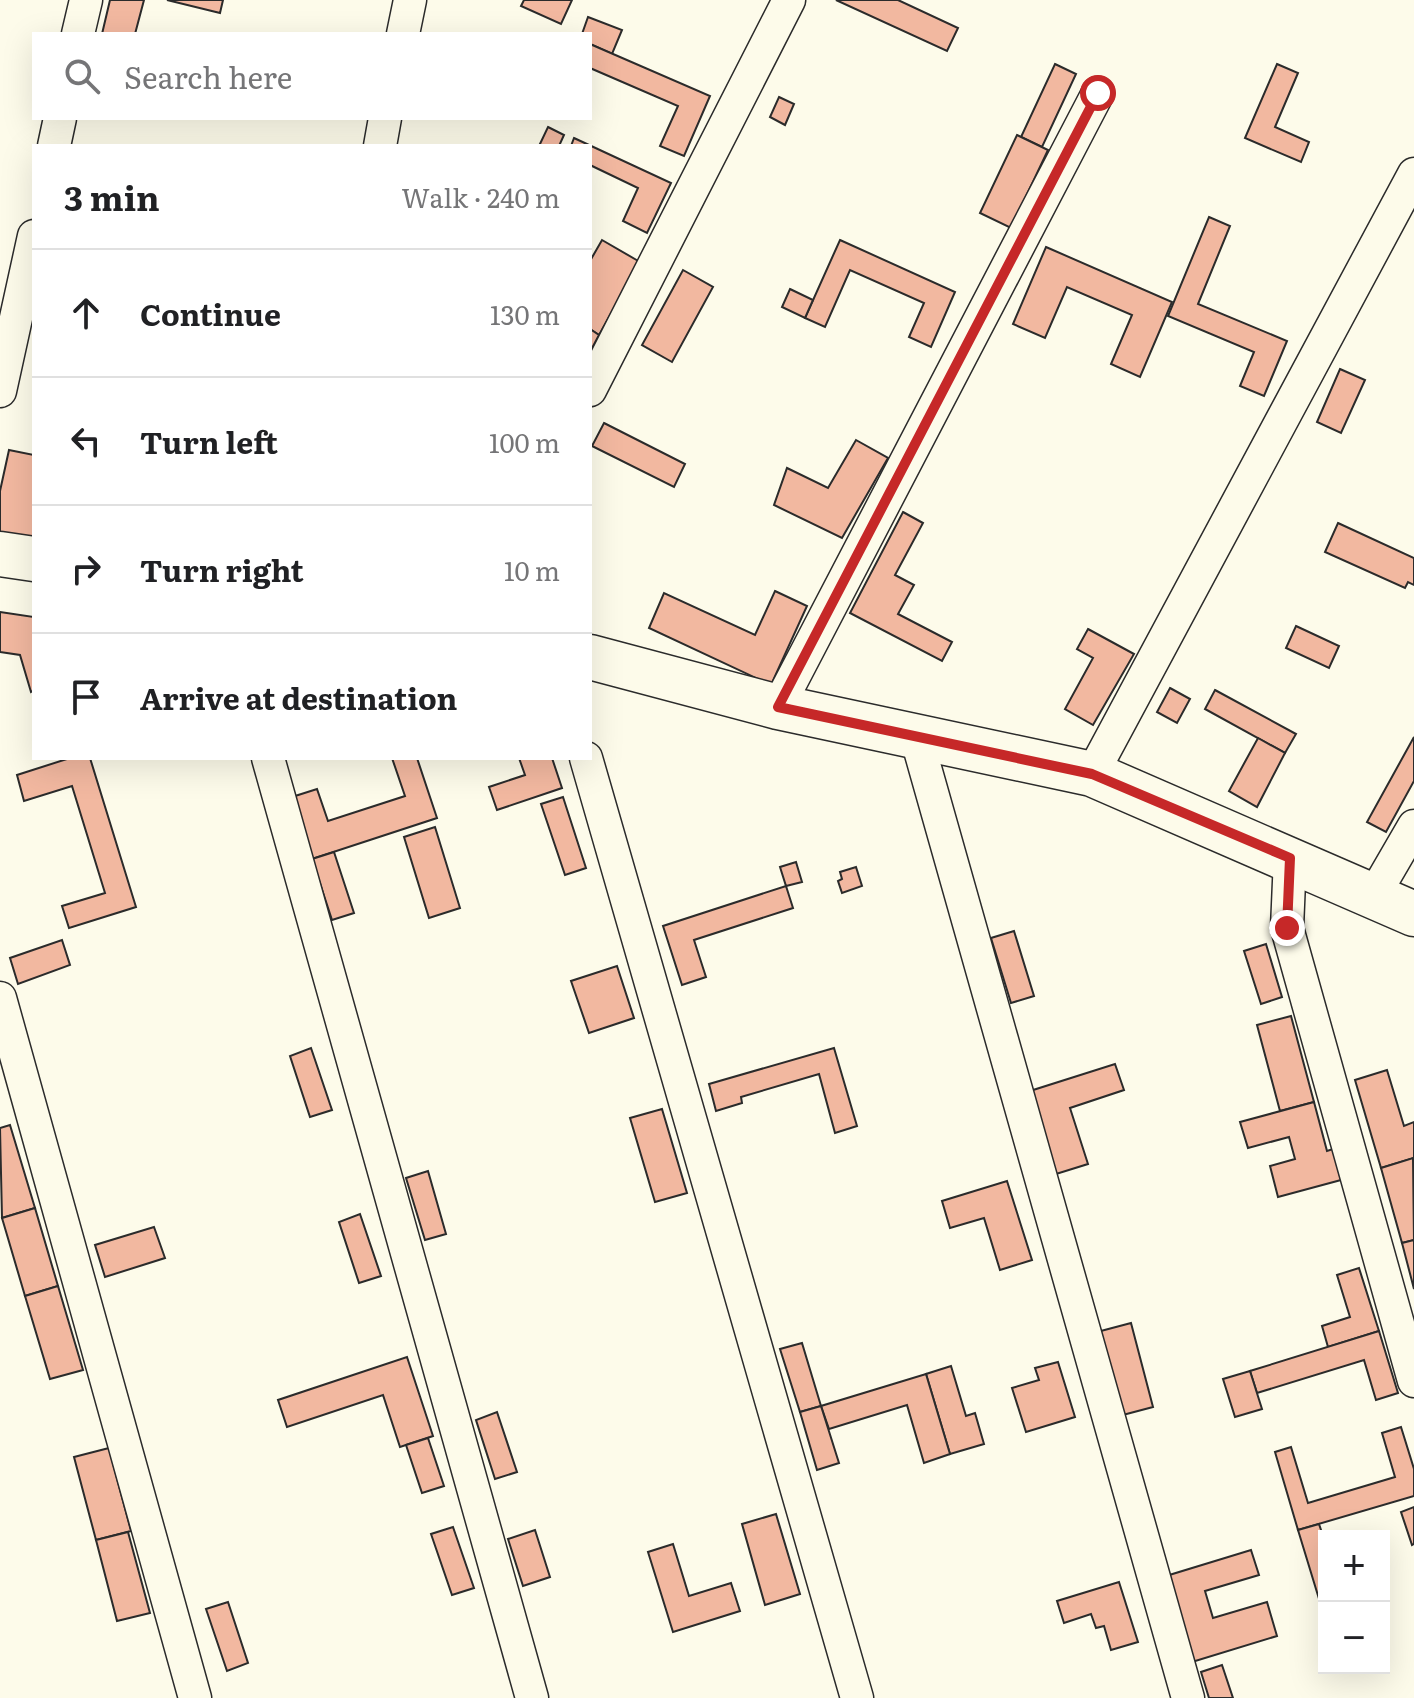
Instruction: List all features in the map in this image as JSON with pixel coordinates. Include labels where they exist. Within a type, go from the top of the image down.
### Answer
[{"type":"street","points":[[78,32],[86,0]]},
{"type":"street","points":[[403,32],[410,0]]},
{"type":"street","points":[[592,386],[789,0]]},
{"type":"street","points":[[778,707],[1098,93]]},
{"type":"street","points":[[54,144],[60,120]]},
{"type":"street","points":[[380,144],[385,120]]},
{"type":"street","points":[[1092,774],[1414,174]]},
{"type":"street","points":[[0,391],[32,245]]},
{"type":"street","points":[[0,554],[32,559]]},
{"type":"street","points":[[592,658],[778,707],[1092,774],[1414,914]]},
{"type":"street","points":[[916,736],[1188,1698]]},
{"type":"street","points":[[269,760],[532,1698]]},
{"type":"street","points":[[587,760],[857,1698]]},
{"type":"street","points":[[1374,895],[1414,826]]},
{"type":"street","points":[[1290,858],[1287,928],[1414,1381]]},
{"type":"street","points":[[0,998],[195,1698]]},
{"type":"building","points":[[110,0],[144,0],[136,32],[102,32]]},
{"type":"building","points":[[167,0],[223,0],[220,13]]},
{"type":"building","points":[[524,0],[572,0],[561,24],[521,6]]},
{"type":"building","points":[[836,0],[898,0],[958,28],[947,51]]},
{"type":"building","points":[[588,17],[622,30],[612,54],[592,45],[592,32],[583,32]]},
{"type":"building","points":[[592,45],[710,96],[684,156],[660,146],[678,106],[592,69]]},
{"type":"building","points":[[1055,64],[1076,74],[1042,147],[1021,137]]},
{"type":"building","points":[[1277,64],[1298,73],[1275,127],[1309,142],[1301,162],[1245,138]]},
{"type":"building","points":[[779,97],[794,104],[785,125],[770,117]]},
{"type":"building","points":[[548,127],[564,135],[560,144],[540,144]]},
{"type":"building","points":[[1017,135],[1048,150],[1011,228],[980,213]]},
{"type":"building","points":[[574,138],[587,144],[572,144]]},
{"type":"building","points":[[592,146],[671,183],[647,233],[623,221],[638,188],[592,166]]},
{"type":"building","points":[[1209,217],[1230,226],[1198,304],[1287,341],[1264,396],[1240,386],[1254,352],[1168,316]]},
{"type":"building","points":[[602,240],[640,262],[599,335],[592,330],[592,258]]},
{"type":"building","points":[[840,240],[955,292],[931,347],[909,337],[924,303],[850,270],[825,327],[805,318]]},
{"type":"building","points":[[1046,247],[1172,302],[1140,377],[1111,364],[1132,315],[1067,287],[1045,338],[1013,324]]},
{"type":"building","points":[[683,270],[713,287],[672,362],[642,345]]},
{"type":"building","points":[[790,289],[813,300],[805,318],[782,307]]},
{"type":"building","points":[[592,330],[599,335],[592,348]]},
{"type":"building","points":[[1340,369],[1365,380],[1341,433],[1317,422]]},
{"type":"building","points":[[604,423],[685,464],[674,487],[592,446]]},
{"type":"building","points":[[856,440],[888,458],[842,538],[774,505],[787,468],[828,488]]},
{"type":"building","points":[[9,450],[32,455],[32,541],[0,534],[0,491]]},
{"type":"building","points":[[903,512],[923,523],[895,575],[914,585],[898,614],[952,642],[942,661],[850,613]]},
{"type":"building","points":[[1338,523],[1414,558],[1414,585],[1408,582],[1405,588],[1325,552]]},
{"type":"building","points":[[775,591],[807,606],[771,685],[649,628],[664,593],[755,635]]},
{"type":"building","points":[[0,612],[32,617],[32,691],[20,655],[0,652]]},
{"type":"building","points":[[1296,626],[1339,646],[1329,668],[1286,648]]},
{"type":"building","points":[[1088,629],[1134,654],[1093,725],[1065,709],[1093,658],[1077,649]]},
{"type":"building","points":[[1170,688],[1190,699],[1177,723],[1157,712]]},
{"type":"building","points":[[1215,690],[1296,734],[1285,753],[1205,709]]},
{"type":"building","points":[[1414,737],[1414,781],[1386,832],[1367,822]]},
{"type":"building","points":[[1258,738],[1285,753],[1257,807],[1229,791]]},
{"type":"building","points":[[64,760],[91,760],[136,907],[69,928],[62,906],[105,893],[72,786],[24,801],[17,775]]},
{"type":"building","points":[[393,760],[418,760],[437,818],[312,859],[292,797],[317,789],[328,821],[405,796]]},
{"type":"building","points":[[520,760],[553,760],[562,788],[497,810],[489,787],[525,775]]},
{"type":"building","points":[[563,797],[586,868],[565,875],[541,804]]},
{"type":"building","points":[[435,827],[460,908],[429,918],[404,837]]},
{"type":"building","points":[[334,852],[354,913],[332,920],[312,859]]},
{"type":"building","points":[[796,862],[802,882],[786,886],[780,867]]},
{"type":"building","points":[[856,867],[862,886],[842,893],[838,881],[842,879],[840,872]]},
{"type":"building","points":[[786,886],[793,908],[694,940],[706,977],[682,985],[663,926]]},
{"type":"building","points":[[1014,931],[1034,996],[1011,1003],[991,938]]},
{"type":"building","points":[[62,940],[70,965],[18,984],[10,958]]},
{"type":"building","points":[[1266,944],[1282,997],[1261,1004],[1244,951]]},
{"type":"building","points":[[617,966],[634,1018],[589,1033],[571,981]]},
{"type":"building","points":[[1291,1016],[1314,1102],[1280,1111],[1257,1025]]},
{"type":"building","points":[[311,1048],[332,1110],[310,1117],[290,1056]]},
{"type":"building","points":[[834,1048],[857,1126],[835,1133],[819,1074],[741,1097],[742,1103],[716,1111],[709,1084]]},
{"type":"building","points":[[1115,1064],[1124,1090],[1070,1108],[1088,1164],[1056,1174],[1030,1091]]},
{"type":"building","points":[[1387,1070],[1404,1126],[1414,1122],[1414,1158],[1381,1168],[1355,1080]]},
{"type":"building","points":[[1314,1102],[1327,1151],[1333,1149],[1341,1180],[1278,1197],[1270,1166],[1295,1159],[1289,1137],[1248,1148],[1240,1122]]},
{"type":"building","points":[[662,1109],[687,1193],[655,1202],[630,1118]]},
{"type":"building","points":[[10,1125],[35,1208],[2,1218],[0,1128]]},
{"type":"building","points":[[1413,1158],[1414,1240],[1402,1243],[1381,1168]]},
{"type":"building","points":[[428,1171],[446,1234],[425,1240],[406,1178]]},
{"type":"building","points":[[1007,1181],[1032,1260],[1000,1270],[984,1218],[950,1228],[942,1201]]},
{"type":"building","points":[[35,1208],[58,1286],[25,1296],[2,1218]]},
{"type":"building","points":[[360,1214],[381,1276],[359,1283],[339,1222]]},
{"type":"building","points":[[154,1227],[165,1258],[105,1277],[95,1245]]},
{"type":"building","points":[[1414,1240],[1414,1289],[1402,1243]]},
{"type":"building","points":[[1359,1268],[1379,1331],[1328,1347],[1322,1326],[1350,1317],[1337,1275]]},
{"type":"building","points":[[58,1286],[83,1370],[50,1379],[25,1296]]},
{"type":"building","points":[[1131,1323],[1153,1407],[1119,1416],[1097,1332]]},
{"type":"building","points":[[1379,1331],[1398,1393],[1376,1400],[1364,1360],[1257,1393],[1250,1371]]},
{"type":"building","points":[[802,1343],[821,1406],[800,1412],[780,1349]]},
{"type":"building","points":[[407,1357],[433,1436],[400,1447],[383,1395],[287,1427],[278,1400]]},
{"type":"building","points":[[1058,1362],[1075,1417],[1026,1432],[1012,1388],[1039,1380],[1035,1368]]},
{"type":"building","points":[[951,1366],[966,1416],[975,1413],[984,1444],[950,1454],[926,1374]]},
{"type":"building","points":[[1250,1371],[1262,1409],[1235,1417],[1223,1379]]},
{"type":"building","points":[[926,1374],[950,1454],[924,1463],[907,1405],[829,1429],[821,1406]]},
{"type":"building","points":[[821,1406],[839,1463],[817,1470],[800,1412]]},
{"type":"building","points":[[497,1412],[517,1472],[495,1479],[476,1420]]},
{"type":"building","points":[[1401,1427],[1414,1469],[1414,1496],[1298,1530],[1275,1452],[1291,1447],[1308,1503],[1395,1477],[1382,1433]]},
{"type":"building","points":[[428,1438],[444,1486],[422,1493],[406,1445]]},
{"type":"building","points":[[109,1448],[131,1531],[96,1540],[74,1457]]},
{"type":"building","points":[[1414,1507],[1414,1544],[1412,1545],[1401,1512]]},
{"type":"building","points":[[776,1514],[800,1594],[765,1605],[742,1524]]},
{"type":"building","points":[[1319,1524],[1321,1530],[1318,1530],[1318,1596],[1298,1530]]},
{"type":"building","points":[[453,1527],[474,1588],[452,1595],[431,1534]]},
{"type":"building","points":[[535,1530],[550,1577],[523,1586],[508,1539]]},
{"type":"building","points":[[128,1532],[150,1613],[117,1621],[96,1540]]},
{"type":"building","points":[[673,1544],[689,1596],[731,1583],[740,1611],[673,1632],[648,1552]]},
{"type":"building","points":[[1251,1550],[1259,1575],[1205,1591],[1213,1618],[1267,1602],[1277,1636],[1192,1662],[1166,1576]]},
{"type":"building","points":[[1119,1582],[1138,1642],[1111,1650],[1104,1626],[1096,1628],[1091,1614],[1064,1623],[1057,1601]]},
{"type":"building","points":[[228,1602],[248,1663],[227,1671],[206,1609]]},
{"type":"building","points":[[1222,1665],[1233,1698],[1209,1698],[1201,1672]]},
{"type":"route","points":[[1098,93],[778,707],[1092,774],[1290,858],[1287,928]]}]
